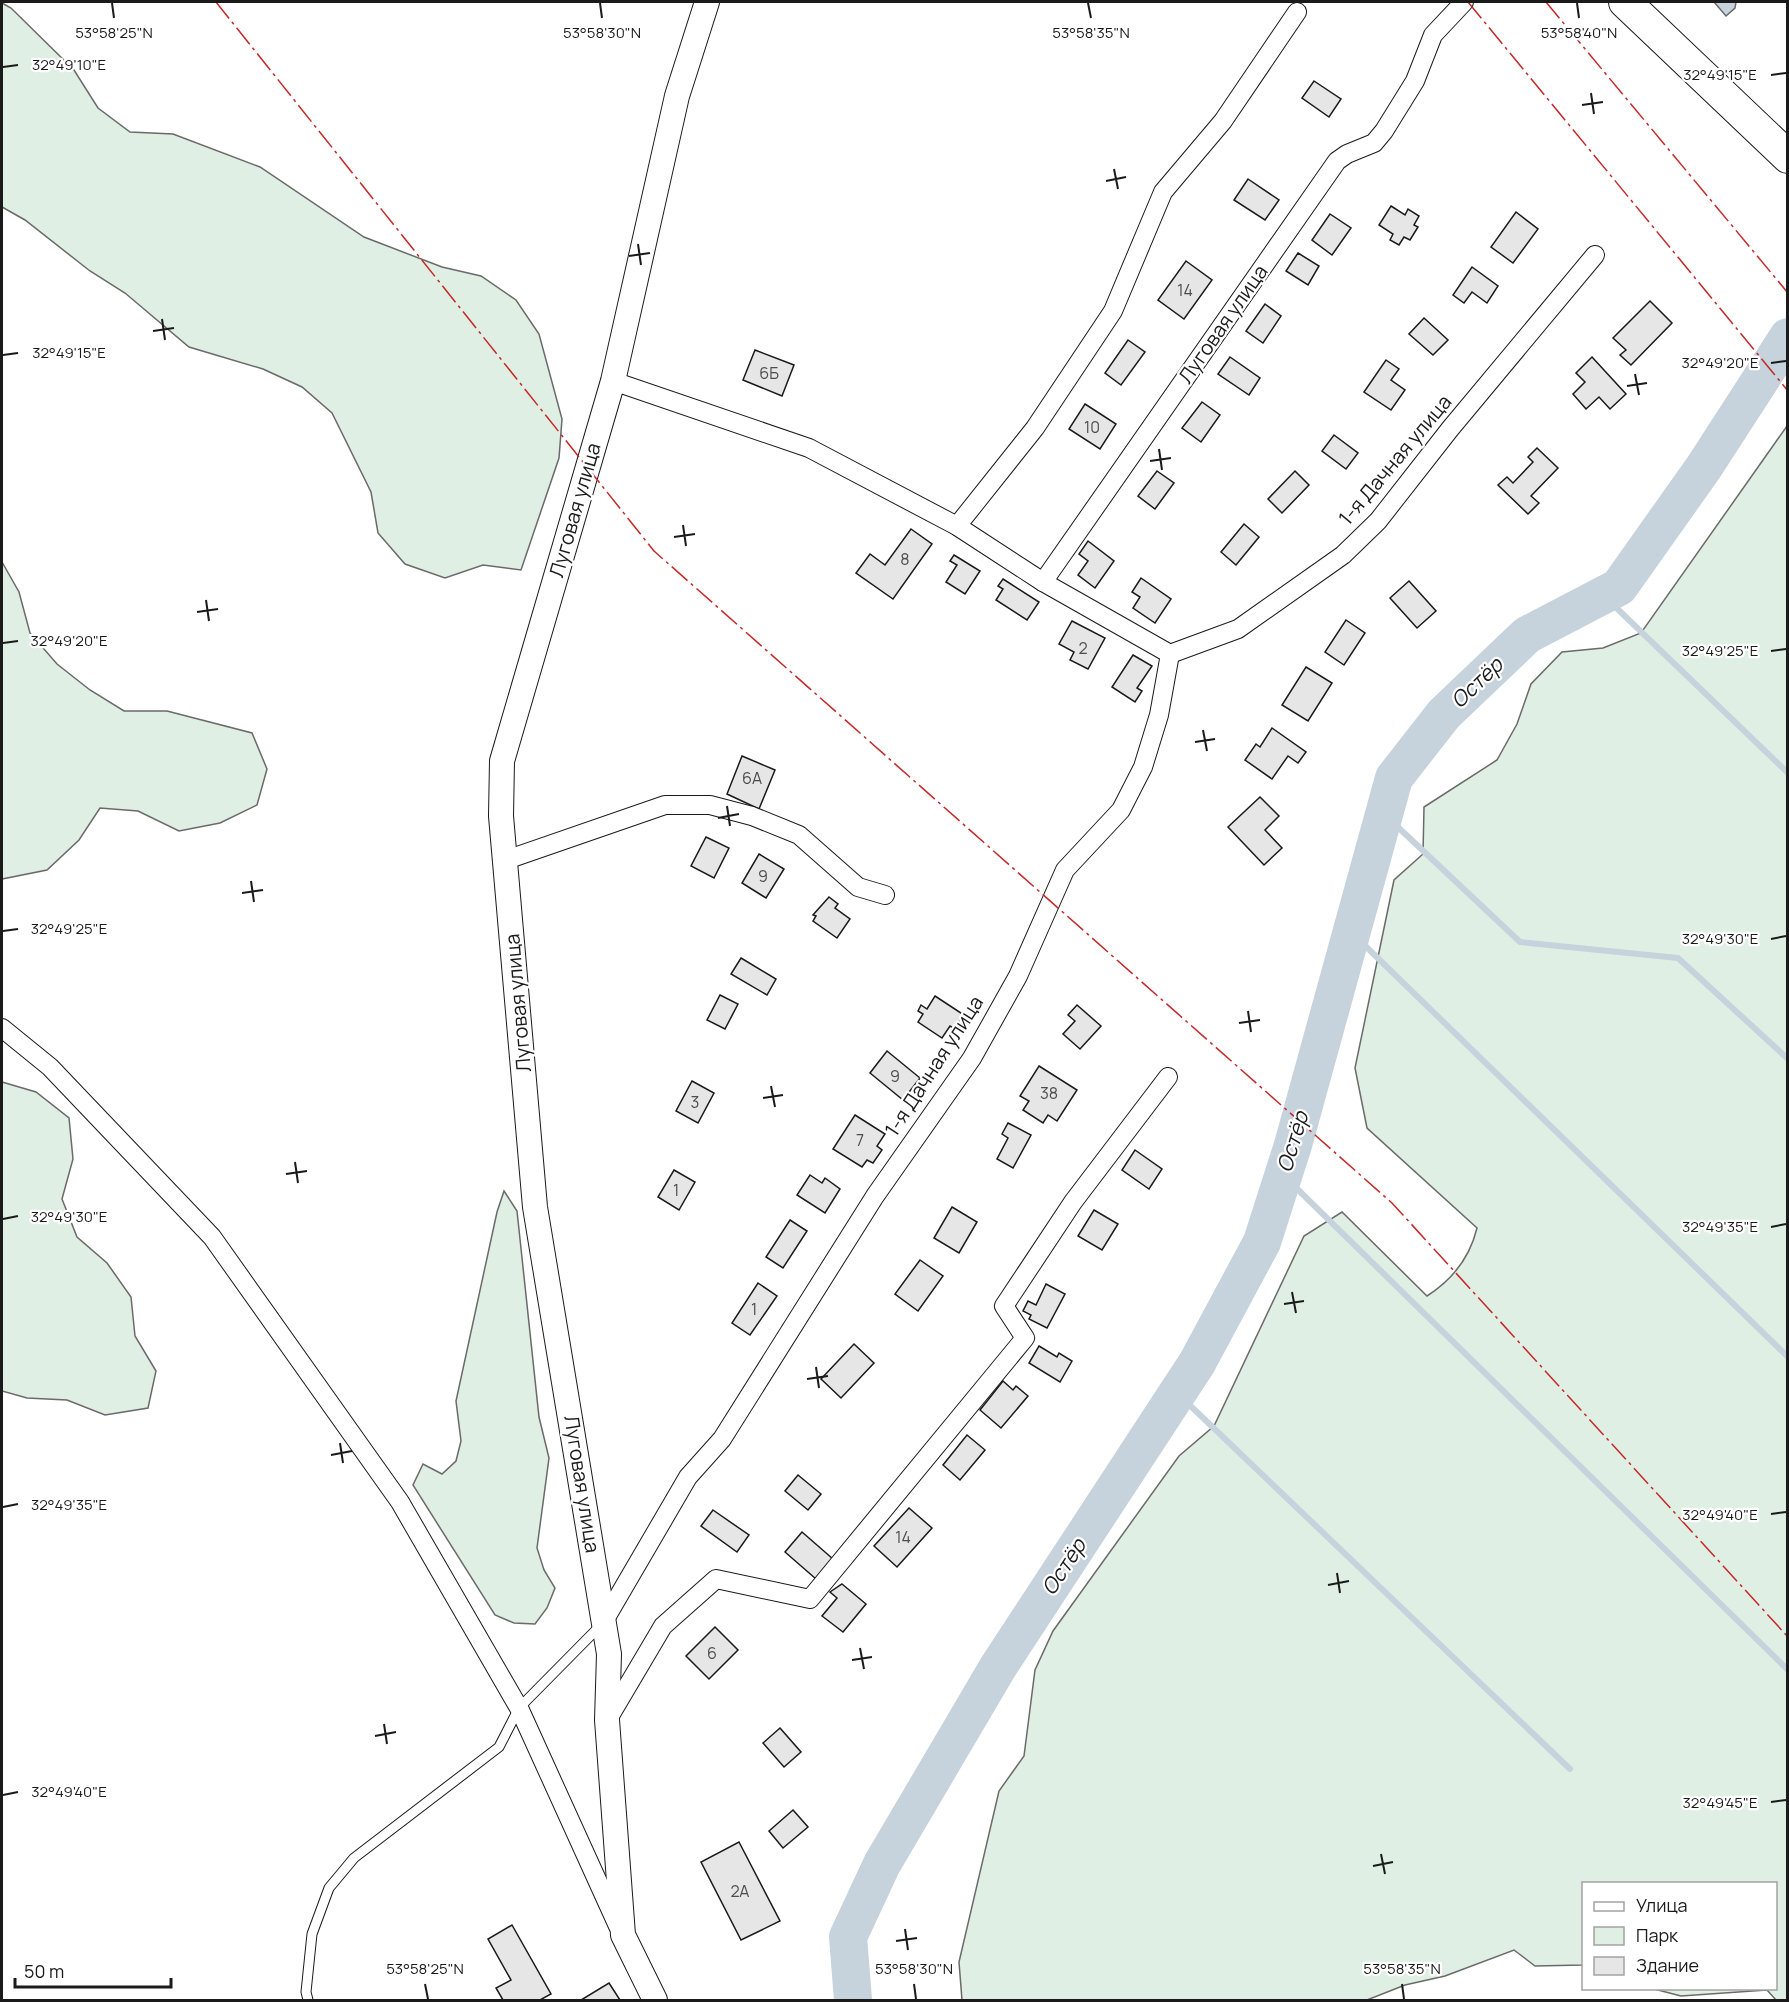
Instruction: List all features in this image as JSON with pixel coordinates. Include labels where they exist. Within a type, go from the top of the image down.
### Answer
[{"type":"highway","points":[[1625,2],[1788,157]]},
{"type":"street","name":"Луговая улица","points":[[655,2001],[623,1935],[608,1720],[609,1654],[535,1207],[501,816],[502,761],[613,381],[677,96],[707,2]]},
{"type":"street","name":"Луговая улица","points":[[1043,582],[1337,162],[1347,154],[1374,142],[1384,131],[1415,81],[1433,35],[1464,2]]},
{"type":"street","points":[[957,526],[1035,428],[1113,311],[1163,192],[1223,121],[1298,12]]},
{"type":"street","name":"1-я Дачная улица","points":[[604,1621],[688,1477],[722,1439],[875,1196],[972,1058],[1018,976],[1065,870],[1120,810],[1143,767],[1159,716],[1170,654],[1238,629],[1343,555],[1378,521],[1450,429],[1595,255]]},
{"type":"street","points":[[613,381],[809,448],[957,526],[1043,582],[1170,654]]},
{"type":"street","points":[[506,860],[665,805],[710,805],[752,816],[799,834],[858,887],[885,895]]},
{"type":"street","points":[[2,1028],[50,1067],[212,1237],[400,1502],[519,1708],[623,1935]]},
{"type":"street","points":[[608,1720],[663,1626],[716,1580],[810,1599],[1025,1338],[1004,1306],[1073,1202],[1168,1077]]},
{"type":"lane","points":[[308,2001],[306,1992],[312,1934],[328,1888],[354,1858],[499,1747],[519,1708],[604,1621]]},
{"type":"green space","points":[[2,3],[11,8],[74,70],[98,108],[130,132],[173,134],[260,167],[364,237],[442,267],[481,276],[516,300],[539,334],[562,419],[559,458],[521,570],[483,565],[445,578],[405,564],[378,533],[371,492],[332,413],[302,387],[263,369],[189,347],[125,293],[90,271],[25,220],[2,207]]},
{"type":"green space","points":[[1787,426],[1787,2000],[1776,2000],[1767,1990],[1777,1990],[1777,1882],[1582,1882],[1582,1965],[1535,1966],[1514,1950],[1445,1976],[1405,1985],[1367,2000],[962,2000],[959,1962],[999,1791],[1024,1756],[1035,1670],[1053,1631],[1179,1456],[1214,1426],[1304,1236],[1342,1212],[1427,1296],[1452,1275],[1470,1249],[1477,1228],[1367,1128],[1355,1068],[1394,880],[1423,854],[1424,807],[1497,760],[1517,724],[1531,684],[1562,652],[1603,648],[1641,633]]},
{"type":"green space","points":[[2,562],[19,592],[30,633],[57,664],[90,690],[124,711],[167,711],[252,733],[267,769],[257,805],[220,823],[179,831],[138,811],[100,808],[79,840],[47,870],[2,879]]},
{"type":"green space","points":[[2,1082],[36,1092],[69,1118],[73,1159],[62,1199],[77,1237],[107,1263],[131,1297],[135,1336],[156,1371],[148,1408],[105,1415],[67,1400],[27,1398],[2,1391]]},
{"type":"green space","points":[[504,1191],[517,1211],[539,1417],[549,1458],[537,1548],[544,1570],[555,1588],[547,1608],[535,1624],[514,1623],[495,1615],[413,1485],[423,1464],[442,1474],[456,1461],[461,1441],[456,1401],[497,1212]]},
{"type":"green space","points":[[1658,1990],[1767,1990],[1681,1996]]},
{"type":"shaded area","points":[[1714,2],[1736,2],[1735,8],[1726,16]]},
{"type":"building","points":[[1314,81],[1341,99],[1329,117],[1302,98]]},
{"type":"building","points":[[1248,179],[1279,200],[1265,220],[1234,200]]},
{"type":"building","points":[[1391,206],[1405,215],[1408,209],[1419,216],[1414,225],[1418,227],[1410,240],[1404,237],[1399,245],[1390,240],[1393,234],[1379,225]]},
{"type":"building","points":[[1516,212],[1538,229],[1513,263],[1491,247]]},
{"type":"building","points":[[1330,214],[1351,228],[1332,255],[1312,240]]},
{"type":"building","points":[[1298,253],[1319,266],[1308,285],[1286,271]]},
{"type":"building","points":[[1186,261],[1212,280],[1184,319],[1158,300]]},
{"type":"building","points":[[1472,267],[1498,286],[1487,303],[1472,292],[1464,303],[1453,295]]},
{"type":"building","points":[[1650,301],[1672,323],[1631,365],[1620,355],[1626,350],[1613,338]]},
{"type":"building","points":[[1265,304],[1281,316],[1263,343],[1246,331]]},
{"type":"building","points":[[1424,318],[1448,340],[1433,355],[1409,334]]},
{"type":"building","points":[[1128,340],[1145,352],[1121,385],[1105,373]]},
{"type":"building","points":[[755,350],[794,365],[782,396],[743,380]]},
{"type":"building","points":[[1230,357],[1260,378],[1249,395],[1218,374]]},
{"type":"building","points":[[1592,357],[1626,394],[1610,409],[1599,397],[1586,409],[1573,394],[1585,382],[1576,373]]},
{"type":"building","points":[[1386,360],[1399,369],[1391,380],[1405,390],[1391,410],[1364,392]]},
{"type":"building","points":[[1202,402],[1220,415],[1201,442],[1182,428]]},
{"type":"building","points":[[1085,404],[1116,424],[1100,449],[1069,429]]},
{"type":"building","points":[[1334,435],[1358,453],[1346,469],[1322,451]]},
{"type":"building","points":[[1537,448],[1558,468],[1531,496],[1539,503],[1528,514],[1498,485],[1507,477],[1513,483],[1533,462],[1528,457]]},
{"type":"building","points":[[1157,471],[1174,483],[1155,509],[1138,496]]},
{"type":"building","points":[[1295,471],[1309,485],[1282,513],[1268,499]]},
{"type":"building","points":[[1244,524],[1259,537],[1236,565],[1221,552]]},
{"type":"building","points":[[911,529],[932,544],[893,599],[856,573],[870,554],[885,565]]},
{"type":"building","points":[[1088,541],[1114,561],[1095,588],[1078,575],[1088,561],[1079,554]]},
{"type":"building","points":[[954,555],[980,571],[965,594],[946,582],[957,565],[950,561]]},
{"type":"building","points":[[1141,578],[1171,599],[1155,623],[1133,608],[1140,597],[1132,592]]},
{"type":"building","points":[[1003,579],[1039,602],[1027,620],[996,600],[1003,589],[998,586]]},
{"type":"building","points":[[1409,581],[1436,611],[1417,628],[1390,598]]},
{"type":"building","points":[[1346,620],[1365,633],[1344,665],[1325,652]]},
{"type":"building","points":[[1072,621],[1105,638],[1088,669],[1070,660],[1074,652],[1059,644]]},
{"type":"building","points":[[1133,655],[1152,666],[1137,688],[1142,691],[1135,702],[1112,687]]},
{"type":"building","points":[[1306,667],[1332,683],[1308,721],[1282,705]]},
{"type":"building","points":[[1272,728],[1306,752],[1298,763],[1288,756],[1272,779],[1245,760],[1256,744],[1260,747]]},
{"type":"building","points":[[742,756],[775,770],[759,809],[727,794]]},
{"type":"building","points":[[1260,797],[1279,816],[1265,830],[1282,848],[1264,865],[1228,827]]},
{"type":"building","points":[[706,837],[729,848],[714,878],[691,866]]},
{"type":"building","points":[[759,854],[784,869],[766,898],[742,883]]},
{"type":"building","points":[[829,897],[838,904],[835,908],[850,919],[837,938],[813,921],[816,916],[813,915]]},
{"type":"building","points":[[741,958],[776,979],[767,995],[731,974]]},
{"type":"building","points":[[720,995],[738,1004],[725,1029],[707,1020]]},
{"type":"building","points":[[935,996],[964,1015],[955,1029],[950,1026],[942,1038],[918,1022],[923,1014],[918,1011],[921,1005],[927,1009]]},
{"type":"building","points":[[1077,1005],[1101,1026],[1080,1049],[1063,1034],[1075,1021],[1068,1015]]},
{"type":"building","points":[[887,1051],[920,1078],[903,1100],[870,1073]]},
{"type":"building","points":[[1039,1066],[1077,1090],[1057,1121],[1048,1115],[1043,1123],[1023,1110],[1029,1101],[1020,1096]]},
{"type":"building","points":[[692,1081],[714,1093],[698,1123],[676,1111]]},
{"type":"building","points":[[855,1115],[885,1134],[877,1146],[882,1150],[873,1163],[867,1160],[862,1167],[833,1149]]},
{"type":"building","points":[[1008,1123],[1031,1135],[1013,1168],[997,1159],[1008,1138],[1002,1134]]},
{"type":"building","points":[[1135,1150],[1162,1169],[1149,1189],[1122,1170]]},
{"type":"building","points":[[674,1170],[695,1182],[679,1210],[658,1197]]},
{"type":"building","points":[[810,1175],[822,1183],[825,1178],[840,1189],[825,1213],[797,1195]]},
{"type":"building","points":[[952,1207],[977,1222],[959,1253],[934,1238]]},
{"type":"building","points":[[1094,1210],[1118,1224],[1102,1250],[1078,1236]]},
{"type":"building","points":[[790,1220],[807,1231],[783,1268],[766,1257]]},
{"type":"building","points":[[920,1260],[943,1276],[918,1311],[895,1294]]},
{"type":"building","points":[[758,1283],[777,1296],[750,1335],[732,1323]]},
{"type":"building","points":[[1046,1284],[1065,1294],[1047,1328],[1029,1319],[1031,1315],[1023,1311],[1028,1301],[1036,1305]]},
{"type":"building","points":[[854,1344],[874,1363],[841,1398],[821,1379]]},
{"type":"building","points":[[1039,1346],[1057,1357],[1059,1353],[1072,1361],[1060,1382],[1029,1363]]},
{"type":"building","points":[[1003,1381],[1013,1390],[1016,1386],[1028,1396],[1001,1428],[980,1410]]},
{"type":"building","points":[[967,1435],[985,1450],[960,1480],[943,1465]]},
{"type":"building","points":[[798,1475],[821,1494],[808,1510],[785,1491]]},
{"type":"building","points":[[909,1508],[932,1528],[897,1567],[874,1546]]},
{"type":"building","points":[[713,1510],[749,1535],[737,1552],[701,1526]]},
{"type":"building","points":[[802,1532],[833,1559],[816,1579],[785,1552]]},
{"type":"building","points":[[842,1584],[866,1604],[843,1632],[822,1616],[837,1598],[830,1592]]},
{"type":"building","points":[[715,1627],[738,1650],[709,1679],[686,1656]]},
{"type":"building","points":[[780,1728],[801,1752],[784,1767],[763,1743]]},
{"type":"building","points":[[793,1810],[808,1827],[783,1848],[769,1831]]},
{"type":"building","points":[[739,1842],[780,1921],[741,1940],[701,1862]]},
{"type":"building","points":[[512,1925],[551,1994],[540,2000],[503,2000],[496,1988],[511,1980],[488,1939]]},
{"type":"building","points":[[609,1983],[620,2000],[581,2000]]},
{"type":"waterway","name":"Остёр","points":[[853,2000],[848,1937],[882,1864],[998,1667],[1197,1363],[1262,1242],[1293,1145],[1394,778],[1444,714],[1527,635],[1619,587],[1704,467],[1788,337]]},
{"type":"waterway","points":[[1603,595],[1788,773]]},
{"type":"waterway","points":[[1384,814],[1520,942],[1678,958],[1788,1059]]},
{"type":"waterway","points":[[1352,933],[1788,1357]]},
{"type":"waterway","points":[[1284,1176],[1788,1670]]},
{"type":"waterway","points":[[1177,1393],[1570,1769]]},
{"type":"power","points":[[216,2],[654,551],[1392,1203],[1788,1637]]},
{"type":"power","points":[[1468,2],[1788,391]]},
{"type":"power","points":[[1546,2],[1788,293]]}]
